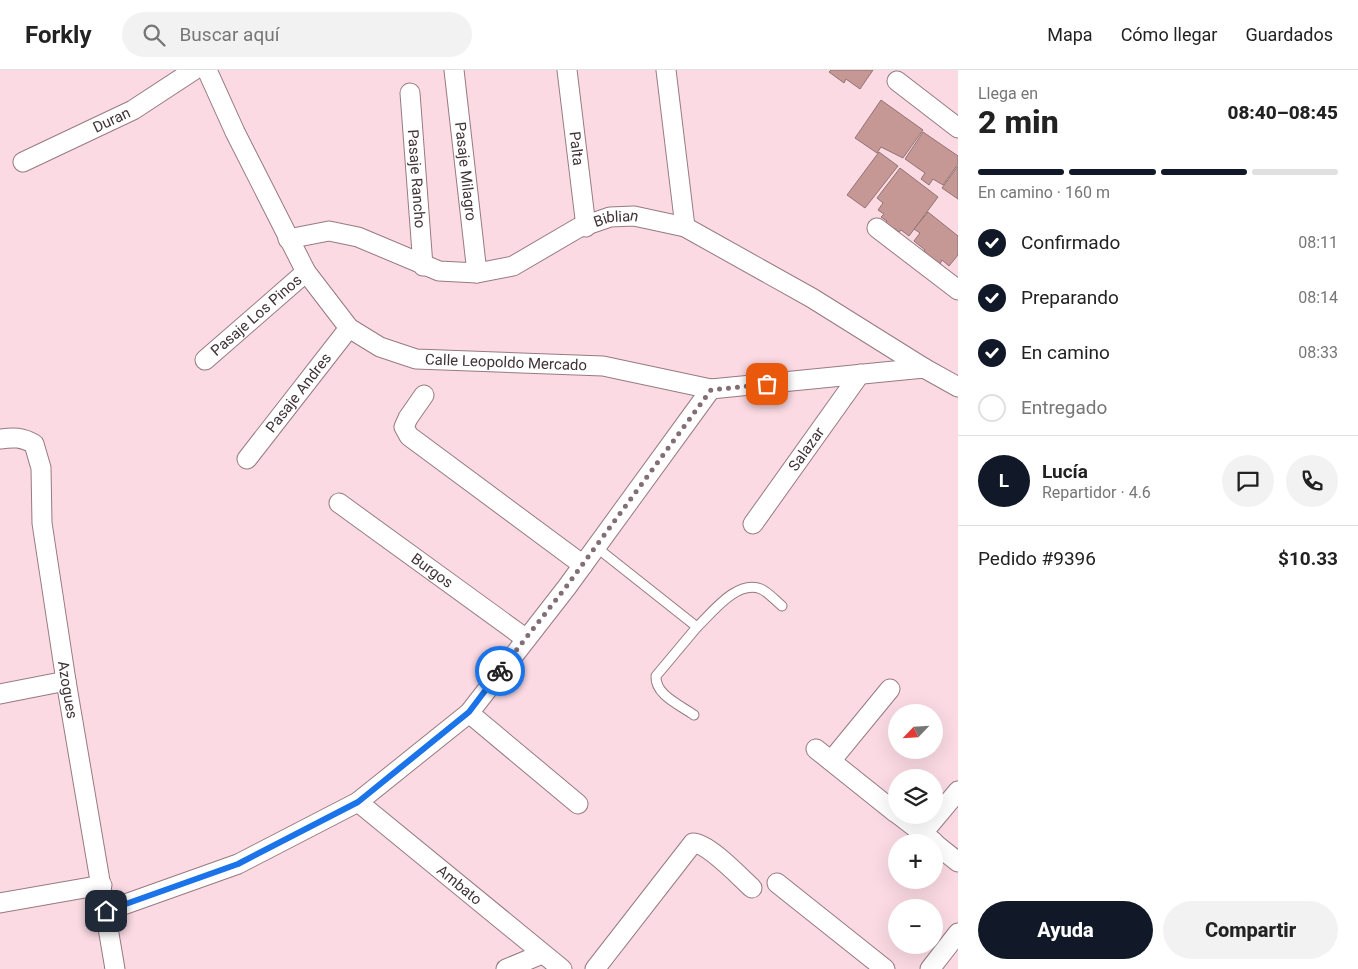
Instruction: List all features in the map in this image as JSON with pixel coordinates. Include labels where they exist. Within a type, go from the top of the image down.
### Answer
[{"type":"street","name":"Duran","points":[[23,162],[133,110],[194,70]]},
{"type":"street","name":"Calle Leopoldo Mercado","points":[[207,70],[288,239],[306,272],[349,328],[380,347],[416,359],[603,366],[711,390],[924,368]]},
{"type":"street","name":"Pasaje Milagro","points":[[454,70],[477,274]]},
{"type":"street","name":"Palta","points":[[567,70],[586,227]]},
{"type":"street","points":[[666,70],[684,227]]},
{"type":"street","points":[[897,81],[958,128]]},
{"type":"street","name":"Pasaje Rancho","points":[[410,93],[423,266]]},
{"type":"street","name":"Biblian","points":[[288,239],[329,231],[358,237],[423,266],[439,271],[477,274],[513,266],[578,228],[586,227],[610,217],[634,216],[684,227],[812,298],[924,368]]},
{"type":"street","points":[[877,228],[958,290]]},
{"type":"street","name":"Pasaje Los Pinos","points":[[205,360],[306,272]]},
{"type":"street","name":"Pasaje Andres","points":[[247,458],[349,328]]},
{"type":"street","points":[[924,368],[958,387]]},
{"type":"street","name":"Salazar","points":[[753,524],[860,374]]},
{"type":"street","points":[[106,911],[238,864],[358,802],[469,712],[583,565],[711,390]]},
{"type":"street","points":[[424,395],[404,427],[409,436],[583,565]]},
{"type":"street","name":"Azogues","points":[[0,439],[14,437],[25,439],[34,444],[37,452],[40,468],[42,523],[66,681],[115,969]]},
{"type":"street","name":"Burgos","points":[[339,503],[525,638]]},
{"type":"street","points":[[0,694],[66,681]]},
{"type":"street","points":[[831,761],[890,689]]},
{"type":"street","points":[[469,712],[578,804]]},
{"type":"street","points":[[816,749],[888,806]]},
{"type":"street","points":[[933,834],[958,791]]},
{"type":"street","name":"Ambato","points":[[358,802],[562,969]]},
{"type":"street","points":[[910,824],[923,834]]},
{"type":"street","points":[[595,969],[693,844],[700,844],[711,852],[752,888]]},
{"type":"street","points":[[943,850],[958,862]]},
{"type":"street","points":[[777,883],[885,969]]},
{"type":"street","points":[[0,903],[102,885]]},
{"type":"street","points":[[930,969],[958,933]]},
{"type":"street","points":[[506,969],[542,954]]},
{"type":"lane","points":[[596,547],[697,627]]},
{"type":"lane","points":[[694,715],[660,691],[656,684],[656,676],[697,627],[738,590],[750,587],[762,590],[782,606]]},
{"type":"building","points":[[831,70],[873,70],[860,89],[846,79],[844,83],[829,72]]},
{"type":"building","points":[[881,100],[923,130],[903,158],[881,147],[877,153],[855,138]]},
{"type":"building","points":[[923,132],[958,156],[958,164],[943,185],[933,179],[929,185],[921,179],[925,173],[905,159]]},
{"type":"building","points":[[879,152],[898,166],[865,208],[847,195]]},
{"type":"building","points":[[958,166],[958,199],[942,188]]},
{"type":"building","points":[[900,168],[938,197],[909,236],[901,230],[899,232],[894,228],[891,232],[883,226],[887,221],[881,217],[884,214],[878,210],[883,203],[877,198]]},
{"type":"building","points":[[928,212],[958,236],[958,255],[949,266],[942,260],[940,264],[933,259],[929,263],[920,256],[925,250],[914,241],[920,233],[914,229]]},
{"type":"way so far","points":[[500,671],[566,587],[711,390],[767,384]]},
{"type":"route","points":[[106,911],[238,864],[358,802],[469,712],[500,671]]}]
